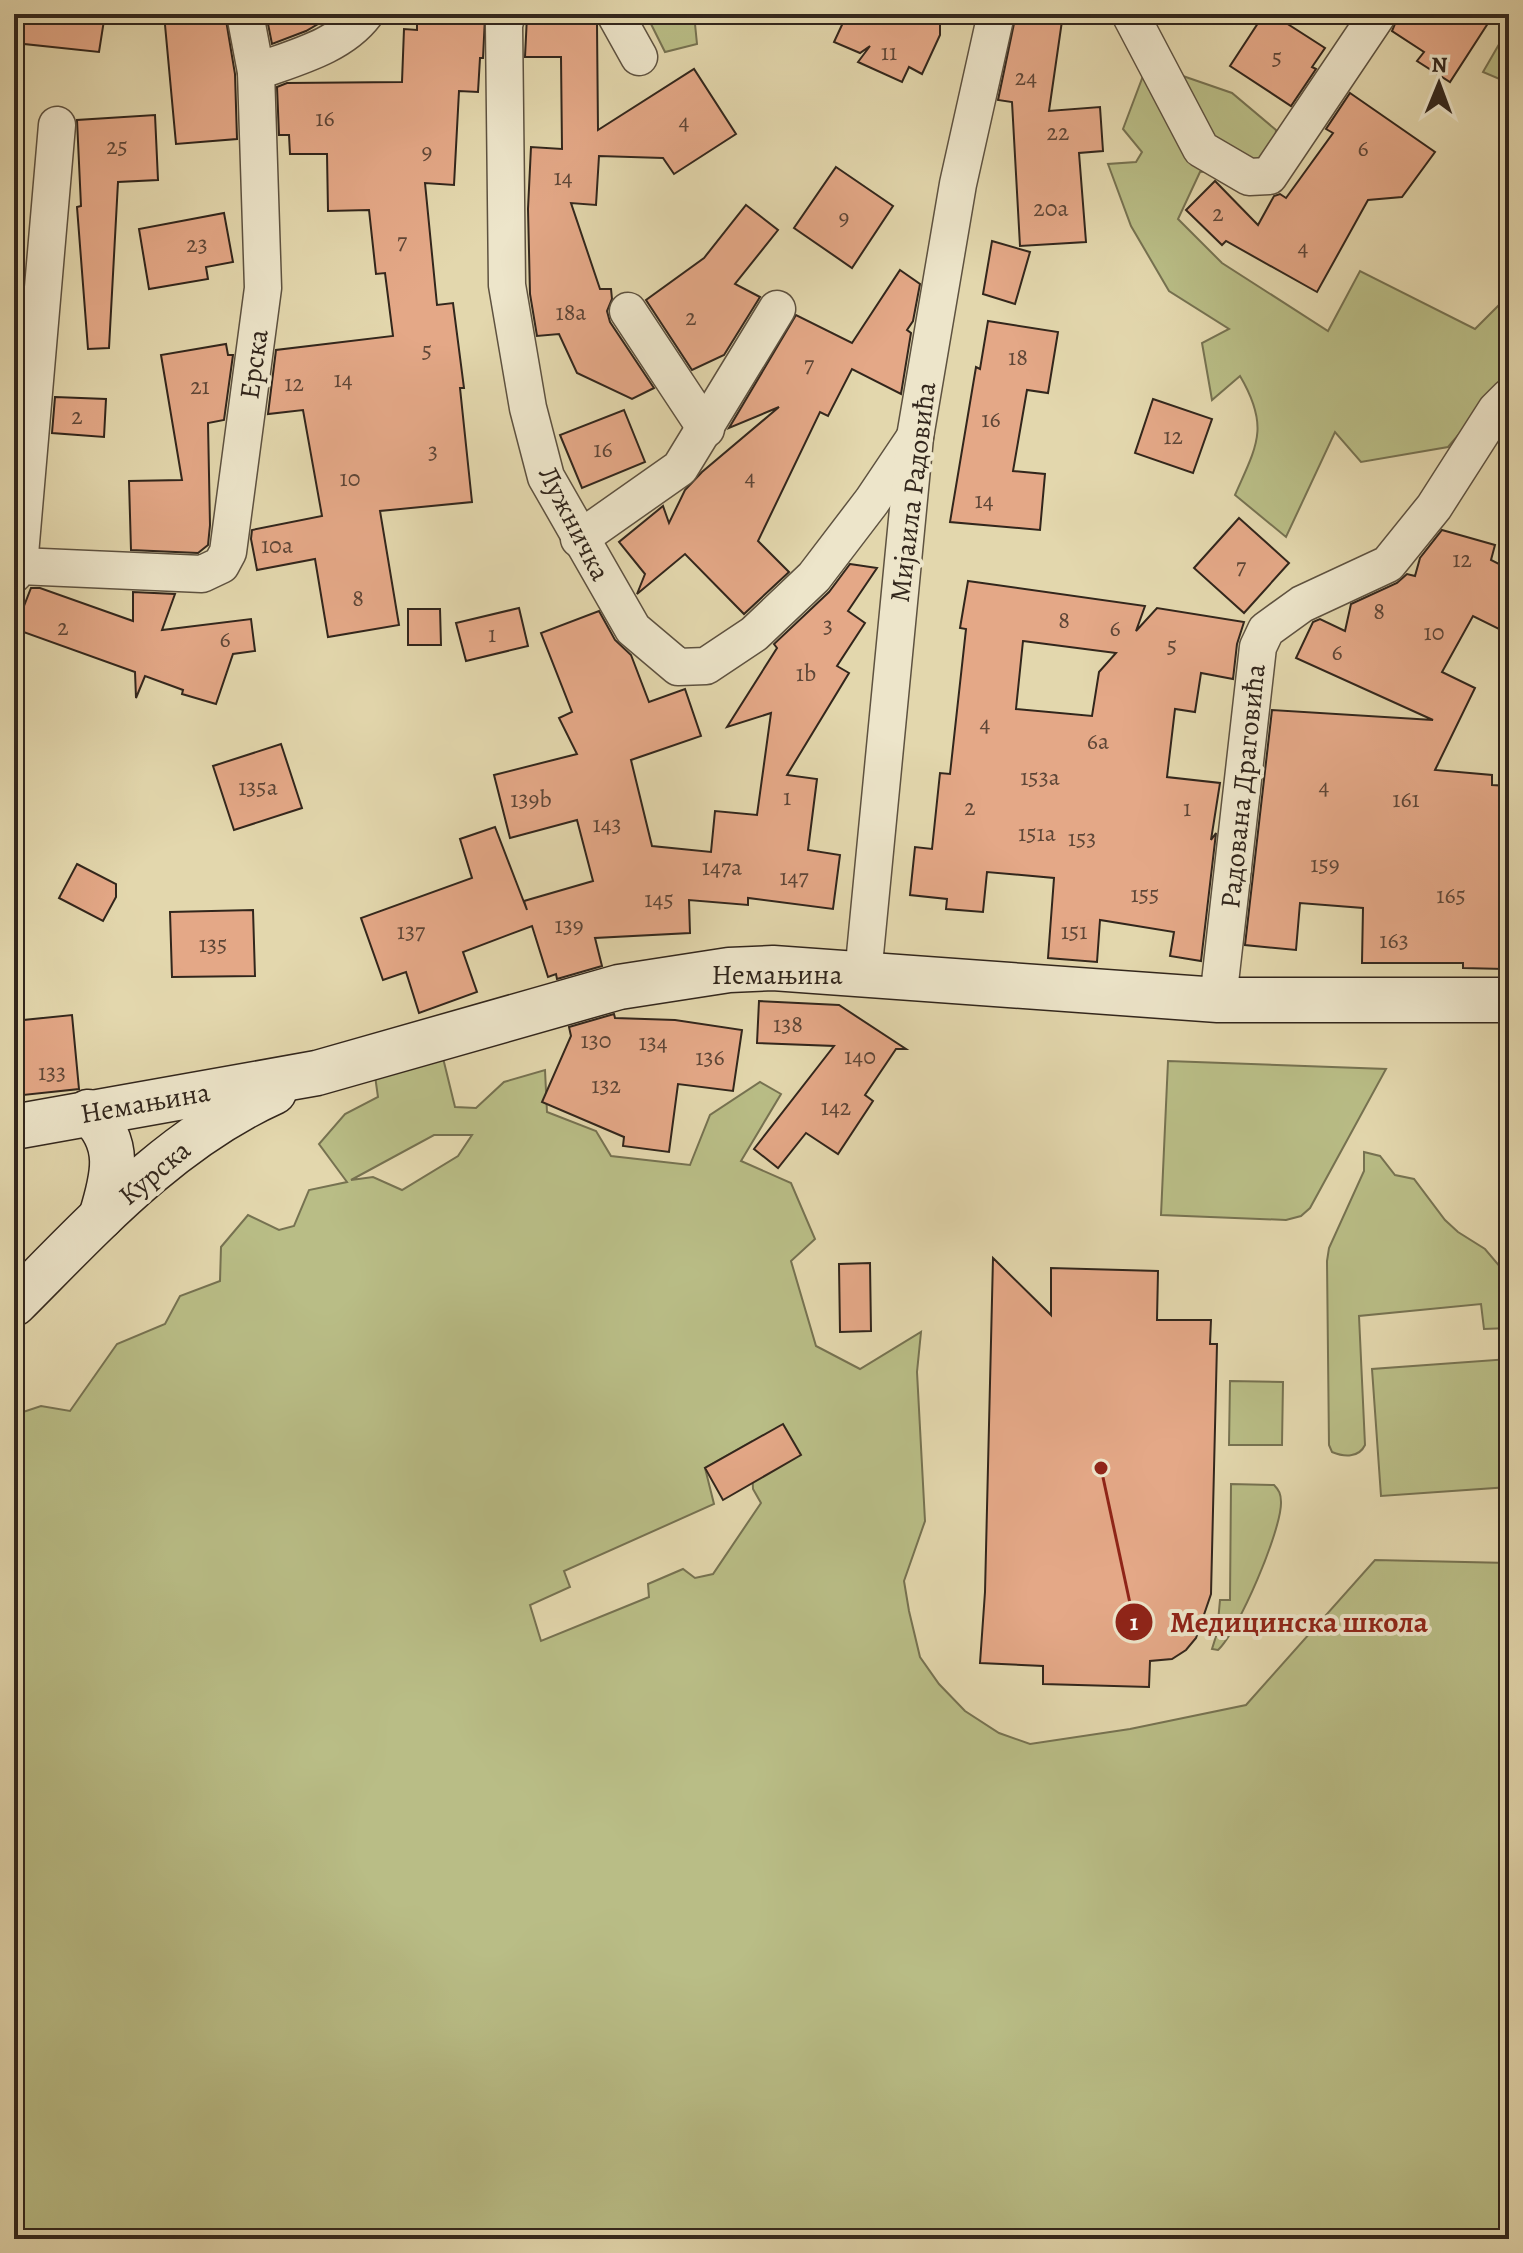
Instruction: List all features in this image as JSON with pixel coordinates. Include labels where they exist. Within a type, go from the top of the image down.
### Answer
[{"type":"main road","name":"Немањина","points":[[14,1127],[317,1073],[567,1000],[656,979],[752,968],[1218,1000],[1509,1000]]},
{"type":"main road","name":"Курска","points":[[14,1304],[101,1217],[166,1158],[232,1113],[317,1073]]},
{"type":"main road","points":[[88,1112],[100,1122],[111,1148],[110,1188],[101,1217]]},
{"type":"street","name":"Ерска","points":[[16,570],[202,574],[221,565],[228,552],[263,288],[256,72],[245,14]]},
{"type":"street","points":[[256,72],[336,40],[365,14]]},
{"type":"street","name":"Лужничка","points":[[507,14],[504,25],[507,285],[528,408],[546,477],[633,629],[678,667],[706,666],[754,634],[814,577],[872,501],[915,437]]},
{"type":"street","points":[[615,14],[639,57]]},
{"type":"street","name":"Мијаила Радовића","points":[[863,975],[915,437],[958,184],[996,14]]},
{"type":"street","points":[[1130,14],[1201,149],[1249,177],[1269,176],[1378,14]]},
{"type":"street","points":[[16,570],[57,125]]},
{"type":"street","points":[[579,539],[680,468],[777,309]]},
{"type":"street","points":[[628,311],[706,429]]},
{"type":"street","name":"Радована Драговића","points":[[1218,1000],[1258,647],[1266,630],[1302,604],[1388,564],[1434,507],[1496,410],[1509,397]]},
{"type":"green space","points":[[646,14],[694,14],[697,44],[665,52]]},
{"type":"green space","points":[[1509,27],[1509,83],[1483,72]]},
{"type":"green space","points":[[1180,75],[1232,93],[1276,130],[1274,164],[1200,172],[1178,219],[1222,263],[1328,331],[1360,271],[1475,329],[1509,295],[1509,376],[1448,447],[1361,462],[1335,432],[1286,537],[1235,495],[1254,449],[1257,436],[1255,409],[1240,376],[1212,400],[1202,343],[1229,329],[1169,291],[1131,226],[1108,164],[1136,162],[1142,152],[1123,129],[1143,76]]},
{"type":"green space","points":[[443,1058],[455,1107],[476,1108],[504,1082],[545,1070],[547,1112],[596,1131],[611,1156],[690,1165],[710,1115],[760,1082],[781,1094],[741,1161],[791,1183],[815,1239],[791,1261],[816,1346],[860,1369],[921,1332],[917,1372],[925,1521],[904,1581],[909,1611],[920,1657],[939,1684],[965,1711],[999,1733],[1030,1744],[1130,1729],[1246,1705],[1375,1560],[1509,1563],[1509,2239],[14,2239],[14,1415],[41,1406],[70,1411],[117,1344],[165,1324],[180,1296],[220,1281],[221,1247],[248,1215],[279,1230],[294,1226],[309,1190],[347,1182],[319,1144],[345,1114],[378,1097],[375,1076]],"holes":[[[434,1135],[472,1135],[458,1156],[402,1190],[373,1177],[351,1180]],[[751,1442],[753,1489],[761,1503],[713,1574],[695,1578],[683,1569],[648,1584],[649,1597],[541,1641],[530,1605],[570,1587],[564,1571],[714,1504],[705,1468]]]},
{"type":"green space","points":[[1168,1061],[1386,1069],[1310,1208],[1301,1216],[1286,1220],[1161,1215]]},
{"type":"green space","points":[[1364,1152],[1380,1156],[1395,1175],[1414,1179],[1445,1220],[1485,1249],[1502,1269],[1509,1282],[1509,1328],[1484,1329],[1481,1304],[1359,1316],[1365,1445],[1359,1452],[1346,1455],[1332,1452],[1329,1445],[1327,1261],[1329,1248],[1364,1171]]},
{"type":"green space","points":[[1509,1359],[1509,1487],[1381,1496],[1372,1369]]},
{"type":"green space","points":[[1230,1381],[1283,1382],[1282,1445],[1229,1445]]},
{"type":"green space","points":[[1231,1484],[1274,1485],[1281,1502],[1274,1534],[1257,1579],[1236,1623],[1218,1650],[1212,1649],[1220,1600],[1230,1600]]},
{"type":"building","points":[[18,14],[105,14],[99,52],[15,43]]},
{"type":"building","points":[[164,14],[225,14],[235,74],[237,139],[176,144]]},
{"type":"building","points":[[266,14],[335,14],[306,31],[272,44]]},
{"type":"building","points":[[417,14],[482,14],[485,17],[478,92],[459,91],[454,185],[425,183],[437,305],[453,303],[464,388],[460,388],[472,502],[380,511],[399,625],[328,637],[315,559],[257,570],[251,539],[252,530],[322,516],[303,410],[268,414],[276,350],[393,336],[385,273],[376,274],[369,210],[328,211],[327,154],[290,154],[289,135],[279,135],[277,87],[287,83],[402,82],[404,29],[417,30]]},
{"type":"building","points":[[847,14],[922,14],[940,22],[940,35],[922,74],[909,67],[902,82],[858,62],[870,46],[860,53],[834,42]]},
{"type":"building","points":[[1016,14],[1063,14],[1049,111],[1100,107],[1103,151],[1079,153],[1086,242],[1020,246],[1012,102],[998,100]]},
{"type":"building","points":[[1264,14],[1272,14],[1325,48],[1312,67],[1316,69],[1291,106],[1230,66]]},
{"type":"building","points":[[1399,14],[1494,14],[1450,82],[1417,61],[1424,52],[1392,31]]},
{"type":"building","points":[[594,15],[597,25],[598,130],[694,69],[736,134],[674,174],[663,158],[599,156],[596,205],[571,203],[600,289],[611,289],[612,299],[607,311],[610,322],[654,388],[632,399],[577,373],[559,334],[537,336],[530,294],[528,209],[531,147],[562,149],[561,57],[525,57],[527,16]]},
{"type":"building","points":[[1350,93],[1435,152],[1402,197],[1368,200],[1317,292],[1226,241],[1222,245],[1186,210],[1215,181],[1258,225],[1274,196],[1280,194],[1286,198],[1333,133],[1326,129]]},
{"type":"building","points":[[155,115],[158,180],[118,182],[109,348],[88,349],[77,207],[81,206],[77,120]]},
{"type":"building","points":[[836,167],[893,206],[852,268],[794,228]]},
{"type":"building","points":[[746,205],[778,230],[735,284],[760,297],[724,355],[692,370],[646,300],[704,258]]},
{"type":"building","points":[[224,213],[233,262],[206,267],[208,279],[149,289],[139,229]]},
{"type":"building","points":[[992,241],[1030,252],[1015,304],[983,294]]},
{"type":"building","points":[[900,270],[920,284],[913,321],[907,330],[911,333],[901,394],[852,369],[828,416],[820,412],[758,541],[789,572],[744,614],[685,554],[637,594],[645,574],[619,542],[663,506],[669,523],[685,490],[702,472],[779,407],[729,428],[796,315],[852,343]]},
{"type":"building","points":[[988,321],[1058,332],[1048,393],[1027,390],[1013,471],[1045,474],[1040,530],[950,522],[976,367],[980,369]]},
{"type":"building","points":[[226,344],[228,355],[233,355],[224,420],[208,423],[208,545],[198,553],[131,550],[129,481],[182,480],[161,355]]},
{"type":"building","points":[[55,397],[106,399],[104,437],[52,433]]},
{"type":"building","points":[[1153,399],[1212,419],[1193,473],[1135,453]]},
{"type":"building","points":[[624,410],[645,462],[582,488],[560,435]]},
{"type":"building","points":[[1239,518],[1289,563],[1244,613],[1194,568]]},
{"type":"building","points":[[1442,530],[1495,545],[1491,560],[1509,569],[1509,634],[1473,616],[1442,672],[1475,688],[1435,770],[1492,775],[1492,785],[1509,786],[1504,969],[1463,968],[1463,963],[1362,963],[1363,908],[1300,903],[1296,950],[1245,945],[1272,710],[1433,720],[1296,658],[1313,622],[1320,619],[1345,631],[1351,604],[1397,583],[1407,574],[1415,576],[1420,558]]},
{"type":"building","points":[[850,564],[877,568],[848,611],[865,623],[837,666],[849,673],[787,775],[817,779],[808,850],[840,855],[833,909],[748,898],[748,905],[689,900],[690,933],[595,938],[602,966],[557,979],[556,974],[548,977],[532,926],[463,952],[477,992],[419,1013],[406,972],[383,980],[361,918],[472,878],[460,839],[495,827],[527,910],[524,901],[593,881],[577,820],[510,838],[494,775],[577,754],[559,718],[572,712],[541,633],[599,611],[615,640],[631,655],[649,702],[685,689],[701,736],[631,760],[652,846],[711,852],[715,811],[757,815],[771,713],[727,727],[777,648],[774,644],[829,592]]},
{"type":"building","points":[[968,581],[1145,606],[1136,631],[1157,608],[1244,622],[1237,644],[1233,679],[1201,673],[1195,712],[1175,709],[1167,777],[1220,783],[1211,840],[1216,833],[1201,961],[1170,956],[1174,932],[1100,920],[1097,962],[1048,958],[1054,878],[987,872],[983,912],[946,909],[947,899],[910,895],[915,847],[932,849],[940,773],[950,774],[966,629],[960,628]],"holes":[[[1023,641],[1116,653],[1099,672],[1092,716],[1016,709]]]},
{"type":"building","points":[[31,588],[40,588],[133,621],[133,592],[175,594],[162,630],[251,619],[255,651],[233,654],[216,704],[182,694],[183,690],[145,676],[136,698],[135,672],[15,629]]},
{"type":"building","points":[[519,608],[528,646],[466,661],[456,623]]},
{"type":"building","points":[[408,609],[440,609],[441,645],[408,645]]},
{"type":"building","points":[[281,744],[302,808],[234,830],[213,766]]},
{"type":"building","points":[[77,864],[116,884],[116,897],[103,921],[59,898]]},
{"type":"building","points":[[253,910],[255,976],[172,977],[170,912]]},
{"type":"building","points":[[759,1001],[839,1005],[906,1049],[896,1049],[865,1095],[873,1101],[838,1154],[806,1133],[778,1168],[754,1149],[834,1046],[757,1043]]},
{"type":"building","points":[[614,1014],[615,1018],[675,1020],[742,1030],[733,1091],[678,1084],[669,1152],[623,1146],[624,1137],[542,1102],[571,1036],[569,1027]]},
{"type":"building","points":[[72,1015],[79,1089],[14,1096],[14,1021]]},
{"type":"building","points":[[993,1258],[1051,1315],[1051,1268],[1158,1271],[1157,1320],[1211,1320],[1210,1344],[1217,1344],[1211,1594],[1196,1638],[1186,1650],[1172,1659],[1150,1661],[1149,1687],[1043,1684],[1043,1666],[980,1663],[985,1592]]},
{"type":"building","points":[[870,1263],[871,1331],[840,1332],[839,1264]]},
{"type":"building","points":[[783,1424],[801,1455],[723,1500],[705,1468]]},
{"type":"place","name":"Медицинска школа","points":[[1101,1468]]}]
